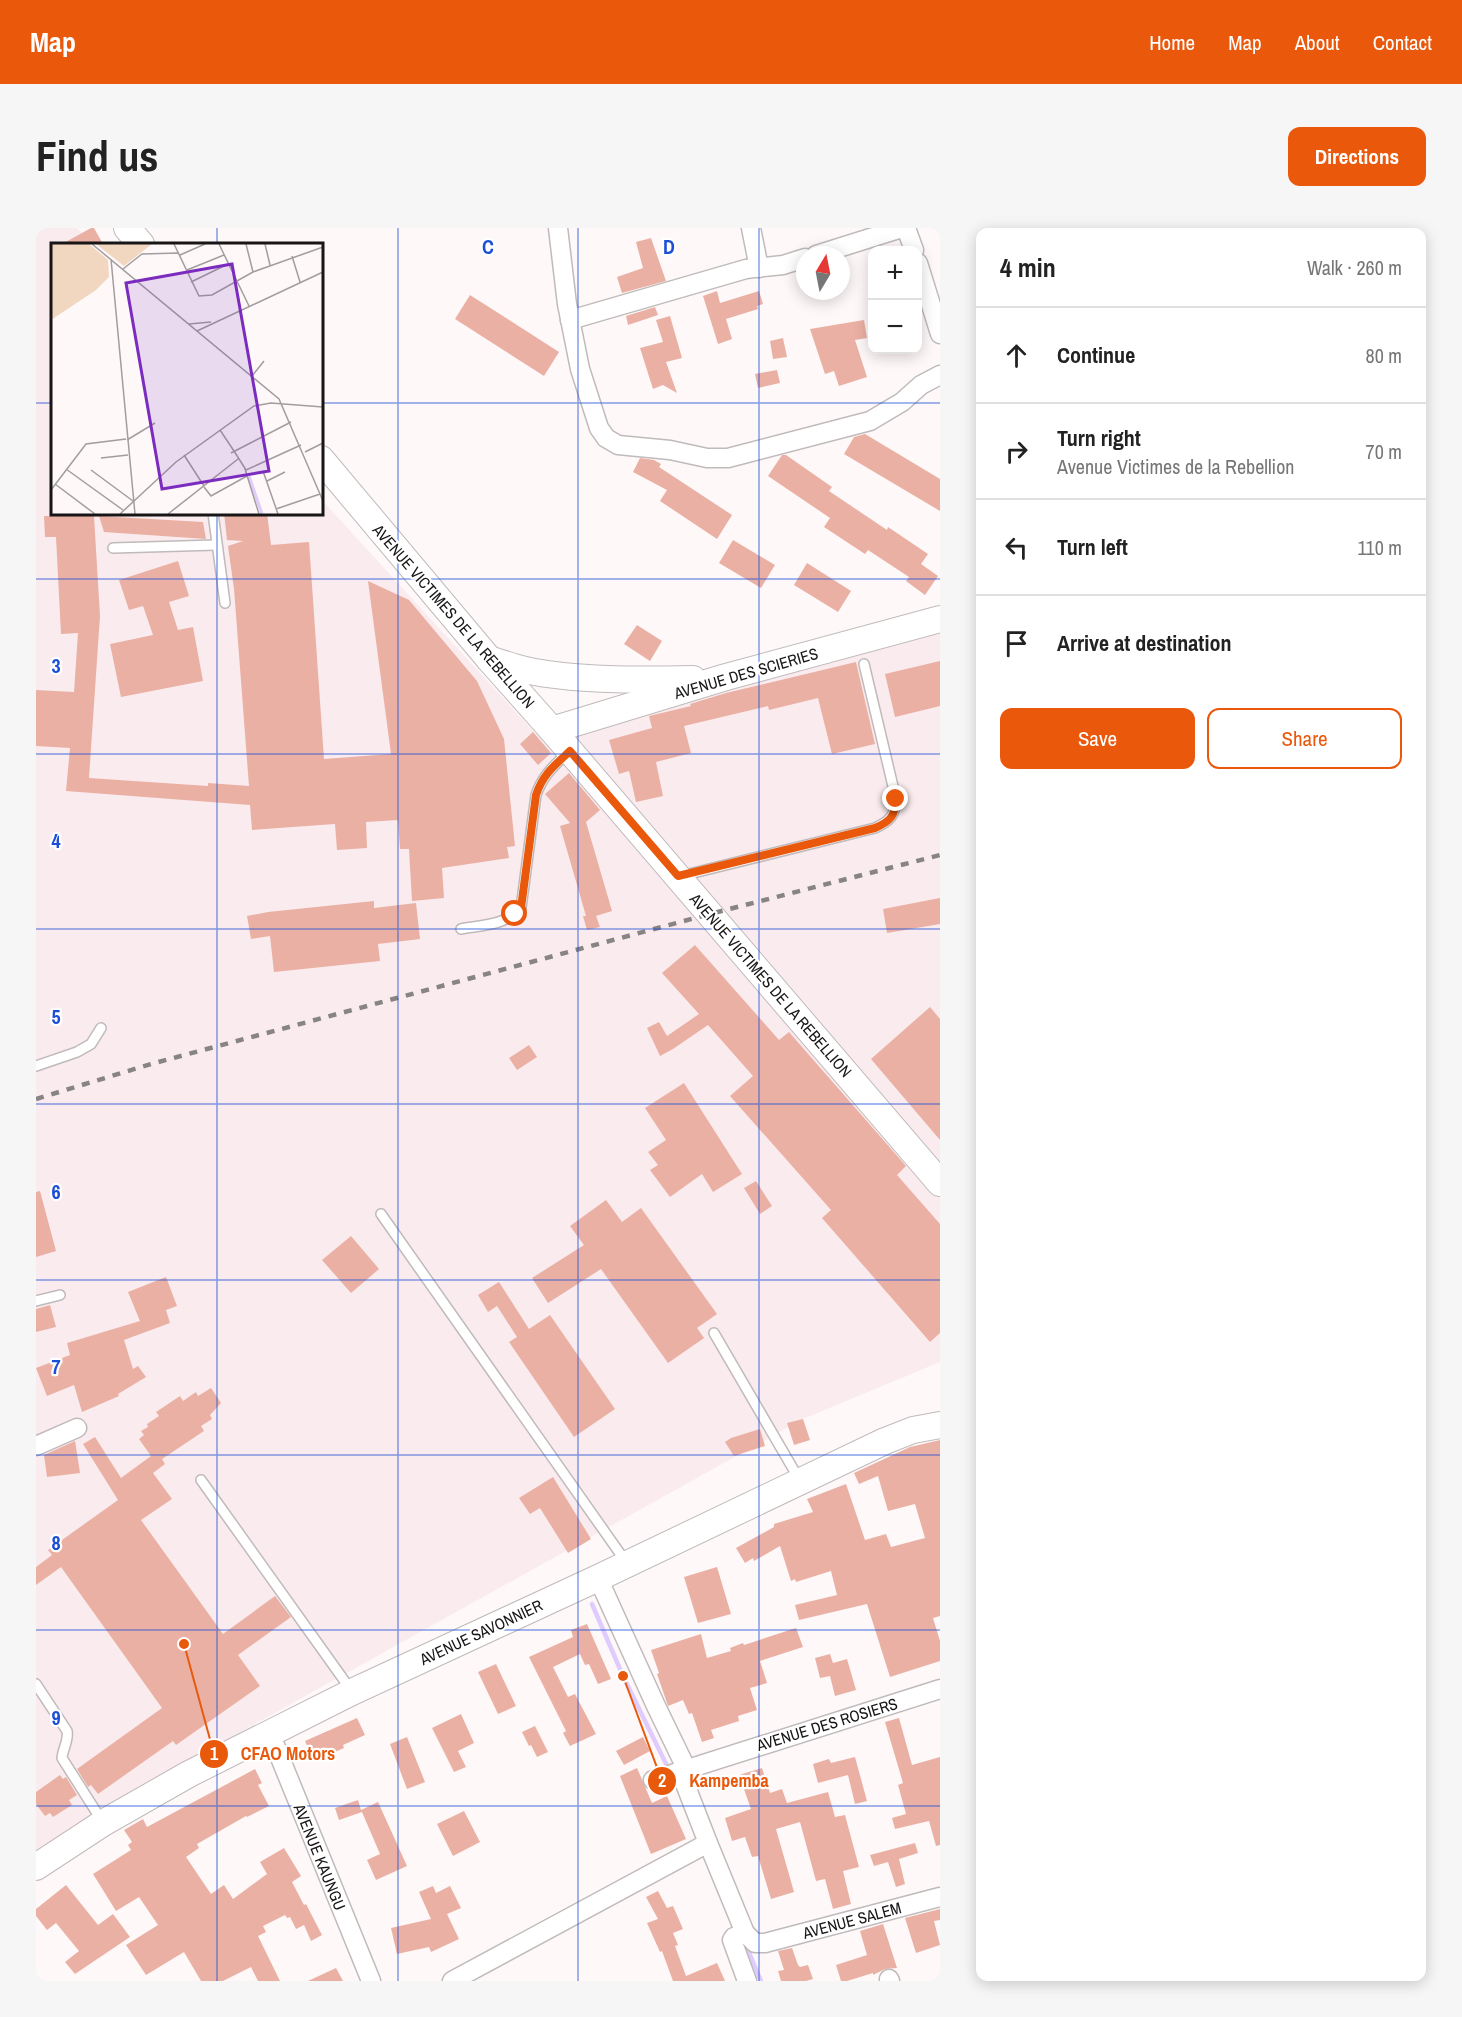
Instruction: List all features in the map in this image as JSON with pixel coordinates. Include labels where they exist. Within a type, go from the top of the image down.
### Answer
[{"type":"street","points":[[127,228],[140,243]]},
{"type":"street","points":[[558,228],[570,320],[580,369],[599,428],[606,438],[618,445],[670,450],[707,458],[728,458],[870,420],[902,402],[921,385],[940,375]]},
{"type":"street","points":[[751,228],[759,268]]},
{"type":"street","points":[[845,246],[902,228]]},
{"type":"street","points":[[906,228],[913,246]]},
{"type":"street","points":[[570,320],[746,269],[783,265],[796,261]]},
{"type":"street","points":[[922,276],[940,334]]},
{"type":"street","name":"AVENUE VICTIMES DE LA REBELLION","points":[[322,460],[489,660],[939,1179]]},
{"type":"street","name":"AVENUE DES SCIERIES","points":[[552,730],[726,677],[940,619]]},
{"type":"street","points":[[489,660],[555,675],[644,679],[726,677]]},
{"type":"street","name":"AVENUE SAVONNIER","points":[[36,1867],[103,1823],[189,1774],[352,1692],[628,1564],[885,1440],[914,1430],[940,1425]]},
{"type":"street","points":[[36,1446],[76,1428]]},
{"type":"street","points":[[598,1578],[651,1695],[670,1774],[740,1935],[732,1940],[747,1981]]},
{"type":"street","name":"AVENUE DES ROSIERS","points":[[670,1774],[940,1689]]},
{"type":"street","name":"AVENUE KAUNGU","points":[[270,1733],[371,1981]]},
{"type":"street","points":[[452,1981],[701,1846]]},
{"type":"street","name":"AVENUE SALEM","points":[[740,1935],[755,1943],[765,1943],[940,1897]]},
{"type":"lane","points":[[213,514],[225,603]]},
{"type":"lane","points":[[113,548],[216,545]]},
{"type":"lane","points":[[678,876],[875,828],[889,822],[895,812],[896,799],[864,664]]},
{"type":"lane","points":[[461,929],[504,921],[521,908],[536,795],[547,773],[570,751]]},
{"type":"lane","points":[[36,1066],[78,1052],[91,1044],[101,1028]]},
{"type":"lane","points":[[381,1214],[628,1564]]},
{"type":"lane","points":[[36,1300],[60,1295]]},
{"type":"lane","points":[[714,1333],[800,1481]]},
{"type":"lane","points":[[201,1480],[352,1692]]},
{"type":"lane","points":[[36,1684],[67,1731],[68,1736],[62,1758],[103,1823]]},
{"type":"shaded area","points":[[36,228],[77,228],[91,243],[51,243],[51,514],[322,514],[322,500],[535,733],[940,628],[940,1362],[803,1419],[228,1739],[36,1860]]},
{"type":"building","points":[[94,228],[102,243],[64,243]]},
{"type":"building","points":[[651,238],[666,281],[622,293],[617,277],[643,268],[636,242]]},
{"type":"building","points":[[717,291],[720,303],[759,291],[763,304],[757,306],[758,309],[726,319],[732,339],[718,344],[703,296]]},
{"type":"building","points":[[470,295],[559,352],[544,376],[455,319]]},
{"type":"building","points":[[655,307],[658,315],[628,325],[626,316]]},
{"type":"building","points":[[670,316],[682,358],[666,362],[677,393],[663,385],[653,389],[640,348],[663,342],[656,320]]},
{"type":"building","points":[[864,320],[867,338],[855,340],[867,377],[839,386],[834,371],[825,374],[810,329]]},
{"type":"building","points":[[783,338],[787,357],[773,359],[770,341]]},
{"type":"building","points":[[777,370],[780,383],[758,388],[755,374]]},
{"type":"building","points":[[865,434],[940,479],[940,511],[844,454],[854,437]]},
{"type":"building","points":[[782,455],[786,455],[832,487],[829,491],[928,554],[921,564],[938,576],[925,595],[906,581],[909,577],[868,550],[865,554],[824,527],[830,518],[768,476]]},
{"type":"building","points":[[640,458],[654,460],[661,464],[659,467],[732,515],[717,539],[660,501],[667,490],[633,472]]},
{"type":"building","points":[[224,514],[267,514],[271,545],[309,542],[324,759],[391,754],[368,581],[409,600],[477,681],[504,739],[515,846],[507,847],[509,858],[442,868],[444,898],[412,901],[409,849],[400,849],[398,820],[366,822],[367,848],[337,850],[335,824],[252,830],[250,805],[66,791],[70,748],[36,746],[36,690],[74,692],[78,633],[61,634],[56,537],[45,537],[44,516],[94,516],[100,616],[89,778],[208,786],[208,783],[249,786],[234,589],[228,546],[243,541],[227,540]]},
{"type":"building","points":[[99,516],[203,522],[206,539],[104,532]]},
{"type":"building","points":[[733,540],[775,565],[761,588],[719,563]]},
{"type":"building","points":[[178,561],[189,596],[169,602],[178,630],[193,627],[203,681],[121,697],[110,644],[153,635],[143,606],[129,610],[119,580]]},
{"type":"building","points":[[807,563],[851,591],[838,612],[794,585]]},
{"type":"building","points":[[637,625],[662,641],[650,661],[624,644]]},
{"type":"building","points":[[940,661],[940,706],[895,717],[885,674]]},
{"type":"building","points":[[856,662],[875,744],[832,754],[818,698],[769,710],[768,706],[684,726],[691,753],[656,762],[663,796],[636,802],[629,771],[619,774],[609,740],[652,728],[649,716],[691,706],[690,704],[726,693]]},
{"type":"building","points":[[533,732],[551,753],[538,765],[520,744]]},
{"type":"building","points":[[569,773],[600,810],[586,822],[612,911],[596,916],[600,927],[587,930],[583,916],[586,916],[560,826],[570,823],[545,794]]},
{"type":"building","points":[[940,898],[940,924],[887,933],[883,909]]},
{"type":"building","points":[[374,901],[374,908],[416,903],[420,939],[378,944],[380,961],[274,972],[270,936],[251,939],[247,916]]},
{"type":"building","points":[[695,945],[779,1040],[789,1032],[906,1166],[897,1175],[940,1224],[940,1333],[930,1342],[822,1218],[831,1210],[730,1096],[753,1076],[708,1025],[660,1056],[647,1028],[659,1022],[667,1036],[699,1014],[662,973]]},
{"type":"building","points":[[930,1007],[940,1019],[940,1140],[871,1059]]},
{"type":"building","points":[[529,1045],[537,1057],[517,1070],[509,1058]]},
{"type":"building","points":[[684,1083],[742,1174],[713,1192],[702,1174],[670,1197],[650,1170],[658,1165],[648,1152],[666,1140],[645,1108]]},
{"type":"building","points":[[756,1181],[772,1206],[760,1214],[744,1188]]},
{"type":"building","points":[[40,1191],[56,1251],[36,1257],[36,1192]]},
{"type":"building","points":[[606,1200],[622,1222],[641,1208],[717,1314],[697,1328],[704,1338],[668,1363],[601,1269],[548,1303],[532,1278],[584,1245],[570,1226]]},
{"type":"building","points":[[351,1236],[379,1269],[351,1293],[322,1260]]},
{"type":"building","points":[[166,1277],[177,1306],[166,1310],[170,1323],[124,1340],[133,1369],[138,1366],[146,1377],[118,1394],[119,1396],[82,1412],[74,1385],[47,1396],[36,1368],[70,1355],[67,1343],[140,1321],[128,1292]]},
{"type":"building","points":[[499,1282],[529,1329],[550,1315],[615,1409],[574,1437],[509,1342],[517,1337],[497,1306],[488,1312],[478,1295]]},
{"type":"building","points":[[50,1305],[56,1327],[36,1332],[36,1309]]},
{"type":"building","points":[[211,1388],[221,1403],[210,1415],[212,1419],[201,1426],[204,1431],[162,1459],[165,1464],[153,1473],[172,1499],[141,1520],[223,1634],[275,1596],[291,1617],[238,1655],[260,1686],[176,1745],[173,1741],[98,1794],[91,1785],[88,1787],[77,1769],[162,1708],[61,1567],[36,1585],[36,1567],[52,1555],[48,1550],[118,1500],[83,1444],[95,1437],[121,1478],[151,1456],[139,1439],[144,1435],[141,1431],[148,1427],[147,1424],[159,1416],[156,1412],[180,1396],[183,1401],[196,1392],[198,1396]]},
{"type":"building","points":[[803,1419],[810,1440],[794,1445],[787,1423]]},
{"type":"building","points":[[760,1429],[765,1446],[734,1456],[725,1442]]},
{"type":"building","points":[[940,1440],[940,1616],[933,1618],[940,1641],[940,1661],[890,1677],[867,1604],[799,1620],[795,1605],[837,1595],[831,1571],[796,1582],[795,1579],[791,1581],[780,1546],[754,1561],[753,1558],[745,1563],[736,1548],[774,1527],[774,1524],[813,1512],[807,1499],[846,1484],[865,1540],[886,1534],[891,1547],[925,1538],[915,1504],[888,1511],[878,1476],[859,1484],[854,1473],[910,1447]]},
{"type":"building","points":[[75,1441],[80,1473],[47,1477],[44,1455]]},
{"type":"building","points":[[553,1477],[591,1539],[568,1553],[540,1508],[530,1514],[519,1498]]},
{"type":"building","points":[[717,1567],[731,1614],[698,1623],[684,1577]]},
{"type":"building","points":[[587,1624],[611,1679],[598,1684],[589,1664],[585,1665],[580,1654],[553,1667],[568,1697],[575,1694],[596,1734],[570,1746],[563,1733],[566,1731],[529,1657],[573,1637],[571,1630]]},
{"type":"building","points":[[796,1628],[803,1647],[760,1661],[767,1683],[750,1688],[757,1710],[738,1716],[739,1721],[711,1730],[714,1738],[702,1742],[692,1713],[689,1714],[683,1700],[668,1706],[651,1650],[701,1634],[707,1658],[731,1651],[730,1648],[743,1643],[744,1645]]},
{"type":"building","points":[[830,1654],[833,1663],[847,1659],[856,1690],[835,1696],[830,1676],[820,1678],[815,1658]]},
{"type":"building","points":[[496,1664],[516,1706],[498,1714],[478,1672]]},
{"type":"building","points":[[461,1714],[474,1743],[458,1751],[466,1767],[454,1772],[432,1728]]},
{"type":"building","points":[[357,1718],[365,1735],[343,1745],[344,1748],[314,1761],[305,1741]]},
{"type":"building","points":[[899,1718],[912,1765],[940,1757],[940,1845],[936,1846],[929,1821],[895,1829],[892,1818],[906,1814],[898,1785],[903,1783],[885,1722]]},
{"type":"building","points":[[535,1726],[548,1752],[537,1757],[522,1732]]},
{"type":"building","points":[[407,1737],[425,1782],[407,1789],[390,1744]]},
{"type":"building","points":[[643,1737],[650,1751],[624,1765],[616,1751]]},
{"type":"building","points":[[855,1757],[867,1801],[855,1804],[848,1775],[818,1783],[813,1764],[829,1759],[831,1763]]},
{"type":"building","points":[[637,1768],[652,1803],[667,1796],[686,1839],[651,1854],[620,1776]]},
{"type":"building","points":[[762,1768],[770,1793],[782,1789],[787,1803],[828,1792],[835,1817],[845,1815],[859,1867],[843,1871],[851,1904],[833,1909],[825,1879],[816,1881],[800,1822],[776,1829],[794,1892],[771,1899],[758,1856],[752,1857],[745,1837],[732,1841],[725,1818],[751,1809],[739,1775]]},
{"type":"building","points":[[255,1769],[262,1783],[258,1785],[269,1806],[246,1816],[197,1844],[199,1848],[186,1857],[211,1894],[224,1885],[233,1899],[267,1874],[260,1862],[284,1848],[301,1876],[292,1882],[322,1935],[311,1941],[304,1925],[296,1929],[290,1917],[287,1918],[285,1915],[263,1926],[266,1932],[258,1936],[280,1981],[258,1981],[251,1967],[223,1981],[201,1981],[184,1952],[146,1975],[126,1945],[158,1925],[139,1897],[116,1911],[93,1874],[131,1850],[128,1845],[132,1842],[124,1830],[143,1819],[147,1827]]},
{"type":"building","points":[[60,1775],[63,1779],[66,1777],[77,1795],[69,1800],[72,1805],[53,1817],[50,1813],[45,1816],[36,1804],[36,1792]]},
{"type":"building","points":[[358,1800],[361,1810],[378,1802],[407,1866],[376,1880],[367,1860],[380,1854],[362,1812],[339,1820],[335,1808]]},
{"type":"building","points":[[464,1811],[480,1842],[453,1856],[437,1824]]},
{"type":"building","points":[[915,1843],[918,1853],[899,1859],[905,1884],[896,1887],[888,1862],[874,1866],[870,1855]]},
{"type":"building","points":[[66,1885],[98,1925],[113,1914],[130,1937],[75,1974],[65,1962],[79,1951],[56,1923],[47,1930],[36,1916],[36,1909]]},
{"type":"building","points":[[433,1886],[436,1893],[450,1886],[461,1908],[447,1914],[459,1939],[431,1952],[429,1947],[397,1954],[391,1928],[431,1919],[419,1892]]},
{"type":"building","points":[[658,1891],[667,1908],[673,1906],[683,1929],[673,1933],[678,1945],[675,1946],[686,1976],[717,1963],[725,1981],[673,1981],[662,1951],[660,1952],[647,1923],[658,1919],[646,1897]]},
{"type":"building","points":[[940,1909],[940,1920],[934,1921],[940,1945],[916,1953],[905,1918]]},
{"type":"building","points":[[883,1924],[897,1968],[841,1981],[836,1965],[867,1955],[860,1931]]},
{"type":"building","points":[[792,1948],[798,1965],[800,1967],[808,1965],[813,1979],[781,1981],[778,1971],[784,1970],[778,1951]]},
{"type":"building","points":[[336,1968],[343,1981],[308,1981]]},
{"type":"waterway","points":[[592,1604],[623,1676],[669,1770]]},
{"type":"waterway","points":[[745,1943],[761,1981]]},
{"type":"railway","points":[[36,1099],[151,1064],[710,914],[940,855]]},
{"type":"place","name":"CFAO Motors","points":[[184,1644]]},
{"type":"place","name":"Kampemba","points":[[623,1676]]},
{"type":"route","points":[[515,914],[521,908],[536,795],[547,773],[570,751],[678,876],[875,828],[889,822],[895,812],[896,799]]}]
